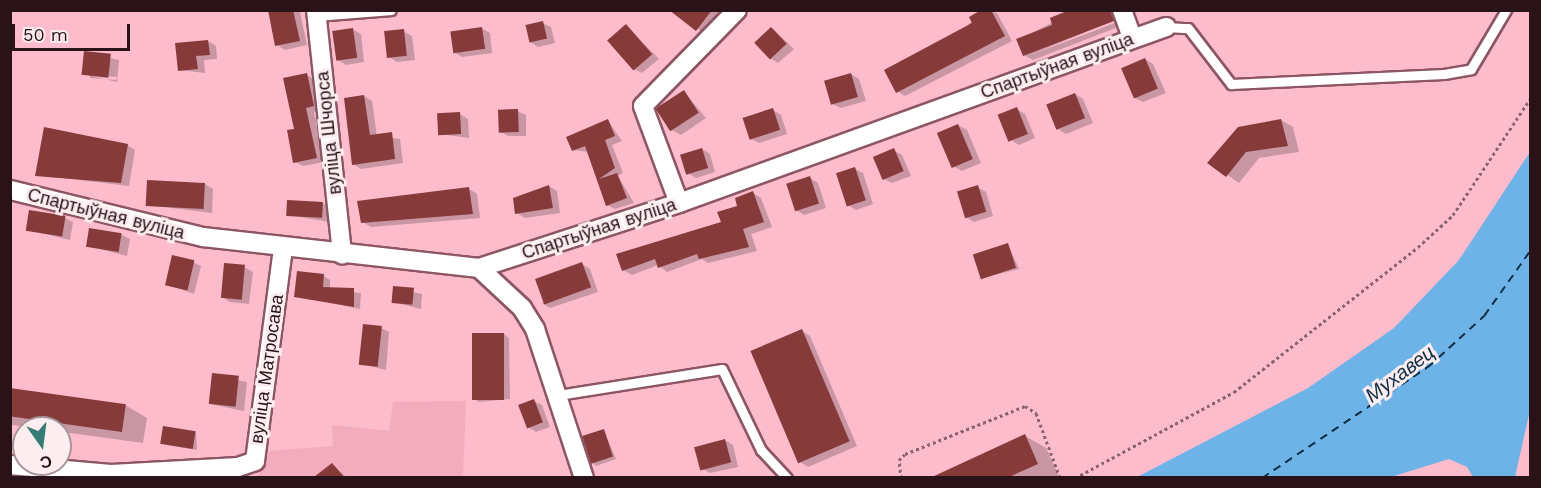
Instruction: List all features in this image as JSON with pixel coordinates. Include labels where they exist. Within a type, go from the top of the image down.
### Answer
[{"type":"street","points":[[679,203],[643,106],[737,10]]},
{"type":"street","points":[[1122,10],[1132,38]]},
{"type":"street","name":"вуліца Шчорса","points":[[316,14],[342,255]]},
{"type":"street","name":"Спартыўная вуліца","points":[[10,190],[203,237],[342,255],[479,267],[679,203],[1166,27]]},
{"type":"street","name":"вуліца Матросава","points":[[10,465],[111,474],[238,467],[255,461],[283,248]]},
{"type":"street","points":[[479,267],[522,308],[535,329],[584,477]]},
{"type":"lane","points":[[316,14],[391,10]]},
{"type":"lane","points":[[1166,27],[1188,28],[1231,84],[1432,74],[1471,69],[1506,10]]},
{"type":"lane","points":[[558,395],[722,369],[761,450],[787,477]]},
{"type":"path","points":[[1075,477],[1234,392],[1418,247],[1453,215],[1530,99]]},
{"type":"path","points":[[902,477],[899,460],[905,454],[1025,406],[1036,413],[1060,477]]},
{"type":"shaded area","points":[[466,401],[463,477],[257,478],[270,451],[333,446],[332,425],[389,431],[393,402]]},
{"type":"water","name":"Мухавец","points":[[1530,152],[1530,410],[1515,477],[1473,477],[1467,467],[1449,459],[1391,477],[1137,477],[1308,388],[1394,328],[1459,260]]},
{"type":"building","points":[[268,10],[293,10],[300,41],[275,46]]},
{"type":"building","points":[[669,10],[712,10],[696,31]]},
{"type":"building","points":[[981,10],[991,10],[1005,36],[896,93],[884,70],[972,23],[969,17]]},
{"type":"building","points":[[1069,10],[1110,10],[1114,21],[1023,56],[1016,39],[1052,25],[1050,18]]},
{"type":"building","points":[[543,21],[547,39],[530,43],[525,25]]},
{"type":"building","points":[[626,24],[652,54],[633,71],[607,40]]},
{"type":"building","points":[[482,27],[485,49],[453,53],[450,31]]},
{"type":"building","points":[[771,27],[787,44],[770,60],[754,43]]},
{"type":"building","points":[[353,28],[357,58],[336,61],[332,31]]},
{"type":"building","points":[[404,29],[407,56],[387,58],[384,31]]},
{"type":"building","points":[[208,40],[210,55],[196,56],[198,69],[178,71],[175,43]]},
{"type":"building","points":[[84,51],[111,54],[108,78],[81,75]]},
{"type":"building","points":[[1145,58],[1158,88],[1134,99],[1121,68]]},
{"type":"building","points":[[307,73],[314,106],[306,108],[317,158],[293,163],[287,130],[294,129],[283,78]]},
{"type":"building","points":[[851,73],[858,97],[831,105],[824,81]]},
{"type":"building","points":[[684,90],[699,113],[670,131],[655,109]]},
{"type":"building","points":[[1075,93],[1085,118],[1056,130],[1046,105]]},
{"type":"building","points":[[364,95],[370,135],[392,132],[395,159],[352,165],[344,98]]},
{"type":"building","points":[[1017,107],[1028,134],[1008,142],[998,115]]},
{"type":"building","points":[[773,108],[780,130],[750,140],[743,118]]},
{"type":"building","points":[[518,109],[519,132],[499,133],[498,110]]},
{"type":"building","points":[[460,112],[461,134],[438,135],[437,113]]},
{"type":"building","points":[[608,119],[615,136],[605,140],[615,168],[599,179],[617,173],[627,198],[606,206],[585,146],[572,151],[566,137]]},
{"type":"building","points":[[1281,119],[1288,146],[1246,152],[1226,177],[1207,163],[1238,127]]},
{"type":"building","points":[[958,124],[973,159],[952,168],[937,133]]},
{"type":"building","points":[[44,127],[128,144],[121,183],[35,176]]},
{"type":"building","points":[[702,148],[708,168],[686,175],[680,155]]},
{"type":"building","points":[[894,148],[904,171],[883,180],[873,157]]},
{"type":"building","points":[[855,167],[866,200],[847,206],[836,173]]},
{"type":"building","points":[[810,176],[819,204],[795,211],[786,184]]},
{"type":"building","points":[[147,180],[205,183],[204,209],[146,206]]},
{"type":"building","points":[[549,185],[553,208],[515,214],[513,198]]},
{"type":"building","points":[[978,185],[986,212],[965,218],[957,191]]},
{"type":"building","points":[[469,187],[473,214],[361,223],[357,201]]},
{"type":"building","points":[[753,191],[764,222],[743,229],[749,247],[699,259],[697,254],[658,268],[655,259],[622,271],[616,254],[721,222],[717,212],[737,206],[735,198]]},
{"type":"building","points":[[287,200],[323,202],[322,218],[286,216]]},
{"type":"building","points":[[29,210],[66,216],[62,237],[26,231]]},
{"type":"building","points":[[89,228],[122,233],[119,252],[86,247]]},
{"type":"building","points":[[1008,243],[1016,268],[981,279],[973,254]]},
{"type":"building","points":[[172,255],[194,260],[187,290],[165,285]]},
{"type":"building","points":[[582,262],[591,287],[544,304],[535,279]]},
{"type":"building","points":[[224,263],[245,265],[242,300],[221,298]]},
{"type":"building","points":[[297,271],[324,274],[323,287],[354,288],[354,307],[294,297]]},
{"type":"building","points":[[393,286],[414,288],[412,305],[392,303]]},
{"type":"building","points":[[363,324],[382,326],[378,367],[359,365]]},
{"type":"building","points":[[802,329],[850,441],[798,463],[750,351]]},
{"type":"building","points":[[472,333],[504,333],[504,400],[472,400]]},
{"type":"building","points":[[212,373],[239,376],[236,407],[209,404]]},
{"type":"building","points":[[10,388],[126,404],[122,432],[72,425],[72,416],[12,417],[10,416]]},
{"type":"building","points":[[534,399],[543,422],[527,428],[518,405]]},
{"type":"building","points":[[163,426],[196,431],[193,449],[160,444]]},
{"type":"building","points":[[604,429],[613,457],[591,464],[582,436]]},
{"type":"building","points":[[1025,434],[1038,464],[1009,477],[932,477]]},
{"type":"building","points":[[725,439],[731,462],[700,470],[694,447]]},
{"type":"building","points":[[332,463],[344,477],[314,477]]},
{"type":"ferry route","points":[[1262,478],[1428,367],[1484,316],[1530,251]]}]
